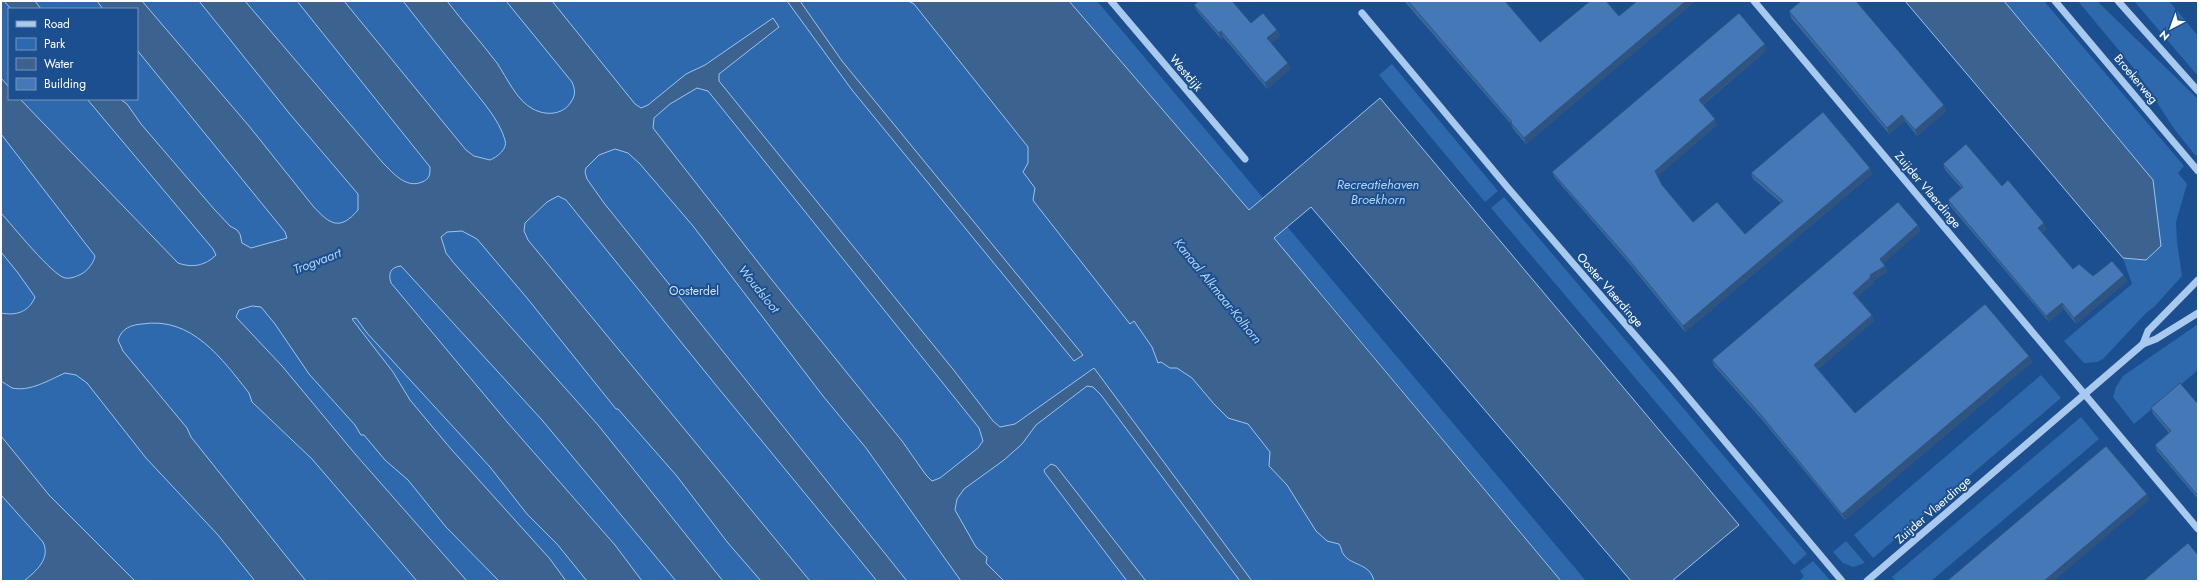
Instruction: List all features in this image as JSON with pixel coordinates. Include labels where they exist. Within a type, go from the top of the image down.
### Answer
[{"type":"street","name":"Westdijk","points":[[1111,1],[1245,159]]},
{"type":"street","name":"Zuijder Vlaerdinge","points":[[1754,1],[2086,393],[2198,529]]},
{"type":"street","name":"Broekerweg","points":[[2055,1],[2198,171]]},
{"type":"street","points":[[2118,1],[2198,91]]},
{"type":"street","name":"Ooster Vlaerdinge","points":[[1362,13],[1503,182],[1666,371],[1842,581]]},
{"type":"street","name":"Zuijder Vlaerdinge","points":[[2143,344],[2148,331],[2198,280]]},
{"type":"street","name":"Zuijder Vlaerdinge","points":[[1867,581],[2143,344],[2156,339],[2198,314]]},
{"type":"green space","name":"Oosterdel","points":[[1,1],[919,1],[1387,581],[1,581]]},
{"type":"green space","points":[[1069,1],[1097,1],[1586,581],[1561,581],[1332,306]]},
{"type":"green space","points":[[2004,1],[2044,1],[2184,166],[2178,173],[2187,184],[2176,222],[2177,242],[2182,276],[2103,359],[2097,362],[2084,363],[2064,341],[2132,284],[2123,258],[2146,260],[2153,181]]},
{"type":"green space","points":[[2078,1],[2097,1],[2198,99],[2198,154],[2196,156],[2175,130],[2136,71]]},
{"type":"green space","points":[[2134,1],[2169,1],[2198,36],[2198,76]]},
{"type":"green space","points":[[1392,64],[1498,191],[1485,202],[1379,75]]},
{"type":"green space","points":[[1504,197],[1807,554],[1794,565],[1491,208]]},
{"type":"green space","points":[[2198,324],[2198,370],[2134,424],[2113,397],[2116,387],[2123,376]]},
{"type":"green space","points":[[2041,375],[2061,398],[1873,558],[1854,535]]},
{"type":"green space","points":[[2081,417],[2099,439],[1931,581],[1895,581],[1892,577]]},
{"type":"green space","points":[[1846,541],[1865,563],[1853,567],[1843,563],[1833,552]]},
{"type":"green space","points":[[1813,561],[1829,579],[1829,581],[1799,581],[1804,576],[1800,571]]},
{"type":"water","points":[[4,1],[35,1],[40,8],[10,8]]},
{"type":"water","points":[[97,1],[142,1],[249,126],[313,206],[325,218],[335,223],[346,221],[358,210],[358,194],[289,113],[199,1],[245,1],[383,163],[400,179],[405,182],[416,184],[425,181],[428,178],[430,174],[430,167],[297,1],[344,1],[466,150],[474,156],[490,160],[499,155],[506,143],[499,125],[484,103],[403,1],[447,1],[497,63],[522,101],[533,109],[543,113],[554,113],[564,110],[573,99],[573,85],[506,1],[552,1],[635,104],[641,108],[648,105],[686,74],[705,65],[773,18],[779,27],[719,74],[719,81],[952,368],[993,421],[1000,427],[1015,424],[1094,368],[1252,581],[1240,581],[1101,395],[1093,387],[1087,386],[1036,425],[1022,444],[1004,460],[964,489],[957,499],[955,510],[976,547],[987,557],[986,563],[1004,581],[961,581],[866,448],[823,396],[693,226],[640,164],[628,153],[615,149],[599,155],[586,168],[585,172],[587,179],[604,203],[907,581],[877,581],[566,200],[558,196],[547,202],[525,223],[524,231],[528,240],[810,581],[761,581],[728,543],[676,475],[618,409],[616,409],[527,298],[477,239],[462,231],[447,232],[441,237],[446,253],[598,425],[723,581],[676,581],[542,420],[401,266],[392,269],[390,274],[391,283],[508,423],[615,545],[642,581],[587,581],[557,544],[527,514],[490,467],[367,333],[356,318],[352,319],[393,372],[410,400],[451,449],[550,559],[566,581],[499,581],[446,527],[408,480],[385,460],[364,435],[361,435],[355,425],[309,374],[275,324],[261,307],[252,306],[239,310],[236,317],[282,366],[356,455],[467,581],[417,581],[312,459],[252,402],[249,393],[228,367],[216,354],[191,333],[160,323],[138,324],[131,326],[124,330],[118,340],[123,351],[187,428],[191,437],[306,581],[255,581],[218,535],[146,458],[87,383],[76,375],[65,373],[39,385],[19,389],[12,388],[1,381],[1,313],[12,314],[21,312],[29,306],[35,297],[1,252],[1,213],[42,259],[59,275],[65,278],[74,277],[85,272],[89,268],[95,256],[1,134],[1,78],[8,86],[8,100],[21,100],[178,263],[193,266],[203,264],[216,255],[213,249],[88,100],[121,100],[127,104],[141,124],[214,209],[230,226],[237,230],[240,234],[242,243],[251,248],[287,238],[285,232],[138,51],[138,8],[102,8]],"holes":[[[697,88],[708,91],[979,428],[983,441],[978,448],[940,478],[932,481],[902,441],[768,275],[653,128],[654,118],[670,104]]]},
{"type":"water","points":[[787,1],[800,1],[842,61],[1083,355],[1074,361],[852,90]]},
{"type":"water","points":[[908,1],[1069,1],[1249,210],[1380,98],[1739,525],[1672,581],[1631,581],[1311,207],[1274,238],[1561,581],[1374,581],[1369,571],[1347,559],[1342,553],[1339,544],[1327,541],[1316,531],[1287,485],[1269,466],[1270,452],[1248,424],[1228,418],[1192,378],[1177,368],[1170,368],[1161,362],[1158,363],[1152,347],[1134,321],[1130,324],[1033,200],[1035,188],[1023,172],[1028,163],[1028,147],[914,4]]},
{"type":"water","points":[[1905,1],[2004,1],[2153,180],[2161,246],[2146,260],[2123,258]]},
{"type":"water","points":[[1,436],[49,495],[135,581],[24,581],[41,564],[44,559],[45,548],[43,542],[1,495]]},
{"type":"water","points":[[1051,464],[1056,466],[1146,581],[1127,581],[1045,473],[1044,470]]},
{"type":"building","points":[[1199,1],[1232,1],[1251,23],[1263,13],[1277,30],[1267,38],[1288,63],[1265,83],[1221,31],[1219,33],[1194,5]]},
{"type":"building","points":[[1408,1],[1505,1],[1540,42],[1590,1],[1606,1],[1619,16],[1637,1],[1686,1],[1524,138]]},
{"type":"building","points":[[1801,1],[1856,1],[1944,105],[1915,130],[1902,115],[1887,128],[1789,11]]},
{"type":"building","points":[[1739,13],[1765,44],[1699,100],[1715,119],[1655,171],[1662,185],[1693,222],[1717,202],[1745,234],[1783,201],[1751,173],[1823,112],[1870,168],[1683,326],[1625,255],[1552,172]]},
{"type":"building","points":[[1966,144],[2002,186],[2008,180],[2044,223],[2038,228],[2073,269],[2079,264],[2093,276],[2112,261],[2124,275],[2074,318],[2062,303],[2046,316],[1948,200],[1963,187],[1943,164]]},
{"type":"building","points":[[1898,202],[1918,225],[1880,259],[1885,266],[1870,275],[1871,277],[1853,293],[1872,315],[1814,365],[1855,413],[1985,304],[2029,356],[1842,514],[1761,415],[1712,360]]},
{"type":"building","points":[[2180,383],[2198,404],[2198,496],[2155,445],[2171,431],[2151,408]]},
{"type":"building","points":[[2106,446],[2147,494],[2044,581],[1947,581]]},
{"type":"building","points":[[2188,543],[2198,555],[2198,581],[2143,581]]},
{"type":"water label","name":"Recreatiehaven Broekhorn","points":[[1378,192]]},
{"type":"water label","name":"Trogvaart","points":[[317,261]]},
{"type":"water label","name":"Woudsloot","points":[[759,289]]},
{"type":"water label","name":"Kanaal Alkmaar-Kolhorn","points":[[1218,291]]}]
